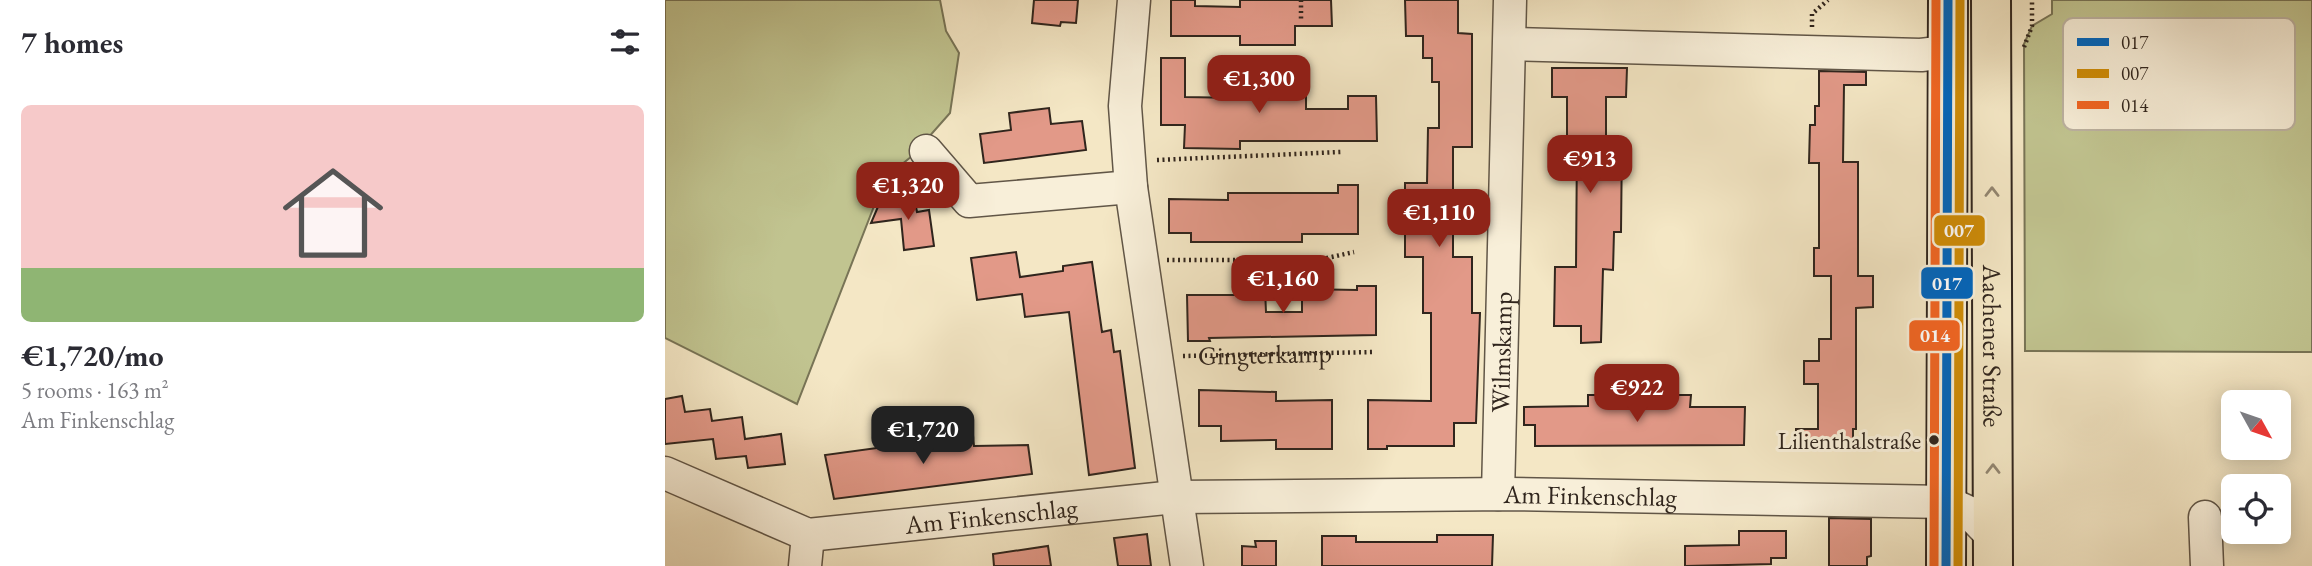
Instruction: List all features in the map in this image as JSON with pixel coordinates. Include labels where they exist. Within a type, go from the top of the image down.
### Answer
[{"type":"main road","name":"Aachener Straße","points":[[1946,566],[1948,0]]},
{"type":"main road","name":"Aachener Straße","points":[[1991,0],[1993,552]]},
{"type":"street","points":[[1134,0],[1125,106],[1130,174],[1175,497],[1188,566]]},
{"type":"street","name":"Wilmskamp","points":[[1498,494],[1510,0]]},
{"type":"street","points":[[1510,44],[1921,55],[1946,52]]},
{"type":"street","points":[[926,150],[968,201],[1130,174]]},
{"type":"street","name":"Am Finkenschlag","points":[[665,473],[806,551],[1175,497],[1498,494],[1946,502],[1970,513],[1993,552]]},
{"type":"street","points":[[2205,517],[2207,566]]},
{"type":"path","points":[[1301,0],[1301,20]]},
{"type":"path","points":[[1130,174],[1241,159],[1341,152]]},
{"type":"path","points":[[1141,260],[1318,260],[1354,252]]},
{"type":"path","name":"Gingterkamp","points":[[1155,357],[1374,352]]},
{"type":"green space","points":[[665,0],[940,0],[946,31],[959,53],[950,113],[912,156],[885,178],[797,404],[665,338]]},
{"type":"green space","points":[[2052,0],[2312,0],[2312,352],[2025,351],[2024,44],[2032,26],[2052,14]]},
{"type":"building","points":[[1034,0],[1078,0],[1076,23],[1061,22],[1060,26],[1032,23]]},
{"type":"building","points":[[1171,0],[1195,0],[1195,6],[1240,7],[1240,0],[1331,0],[1332,26],[1295,26],[1295,45],[1240,45],[1240,36],[1171,36]]},
{"type":"building","points":[[1405,0],[1458,0],[1458,33],[1472,34],[1472,147],[1453,147],[1453,257],[1472,257],[1472,313],[1480,313],[1476,423],[1454,423],[1454,446],[1387,446],[1387,449],[1368,449],[1368,400],[1431,401],[1431,313],[1423,313],[1423,257],[1405,257],[1405,183],[1427,183],[1428,128],[1439,128],[1439,82],[1432,82],[1432,58],[1423,58],[1423,36],[1406,36]]},
{"type":"building","points":[[1161,58],[1185,58],[1185,97],[1240,98],[1240,86],[1306,86],[1306,109],[1348,109],[1348,96],[1376,96],[1377,141],[1240,141],[1240,149],[1184,148],[1185,125],[1161,125]]},
{"type":"building","points":[[1552,68],[1627,68],[1626,97],[1606,97],[1606,140],[1622,140],[1621,232],[1614,232],[1613,270],[1603,269],[1601,342],[1581,343],[1581,326],[1554,326],[1555,267],[1576,267],[1577,141],[1567,141],[1567,97],[1552,97]]},
{"type":"building","points":[[1819,71],[1866,72],[1866,85],[1844,85],[1843,162],[1858,162],[1858,276],[1873,276],[1873,307],[1856,308],[1856,429],[1853,429],[1853,448],[1796,449],[1796,429],[1818,429],[1818,384],[1804,384],[1804,361],[1819,361],[1819,339],[1831,339],[1831,276],[1814,276],[1814,248],[1819,248],[1819,163],[1809,163],[1810,125],[1815,125],[1815,106],[1819,106]]},
{"type":"building","points":[[1049,108],[1051,124],[1082,121],[1086,150],[984,163],[980,134],[1011,130],[1009,113]]},
{"type":"building","points":[[1338,185],[1358,185],[1358,234],[1302,234],[1302,242],[1191,242],[1191,233],[1169,233],[1169,199],[1228,200],[1228,193],[1338,193]]},
{"type":"building","points":[[914,197],[917,212],[929,210],[934,246],[904,250],[901,219],[871,223],[880,202]]},
{"type":"building","points":[[1016,252],[1020,277],[1063,271],[1063,266],[1092,262],[1102,332],[1111,330],[1114,352],[1120,351],[1135,468],[1089,475],[1069,312],[1025,317],[1022,294],[977,300],[971,258]]},
{"type":"building","points":[[1357,286],[1376,286],[1376,335],[1209,338],[1210,341],[1188,341],[1187,295],[1246,295],[1247,289],[1265,289],[1266,312],[1302,312],[1302,289],[1357,290]]},
{"type":"building","points":[[1199,390],[1276,392],[1276,401],[1332,400],[1332,449],[1276,449],[1276,440],[1221,441],[1221,426],[1199,426]]},
{"type":"building","points":[[1588,395],[1613,395],[1613,407],[1665,407],[1665,395],[1691,395],[1690,407],[1745,407],[1744,445],[1535,446],[1535,425],[1524,425],[1524,407],[1588,406]]},
{"type":"building","points":[[682,396],[685,412],[710,409],[712,421],[742,417],[745,439],[781,434],[785,464],[748,468],[746,456],[716,459],[713,439],[665,444],[665,399]]},
{"type":"building","points":[[973,435],[974,446],[1028,445],[1032,474],[834,499],[825,455]]},
{"type":"building","points":[[1829,518],[1871,519],[1871,556],[1867,557],[1867,566],[1829,566]]},
{"type":"building","points":[[1739,531],[1786,531],[1786,558],[1771,558],[1771,564],[1685,566],[1685,546],[1739,545]]},
{"type":"building","points":[[1147,534],[1151,566],[1118,566],[1114,538]]},
{"type":"building","points":[[1437,535],[1493,535],[1492,566],[1322,566],[1322,536],[1356,536],[1356,542],[1437,542]]},
{"type":"building","points":[[1255,541],[1276,541],[1276,566],[1242,566],[1242,546],[1256,547]]},
{"type":"building","points":[[1048,546],[1051,566],[994,566],[993,554]]},
{"type":"transit line","name":"014","points":[[1934,566],[1936,0]]},
{"type":"transit line","name":"017","points":[[1946,566],[1948,0]]},
{"type":"transit line","name":"007","points":[[1958,566],[1960,0]]},
{"type":"place","name":"Lilienthalstraße","points":[[1934,440]]}]
